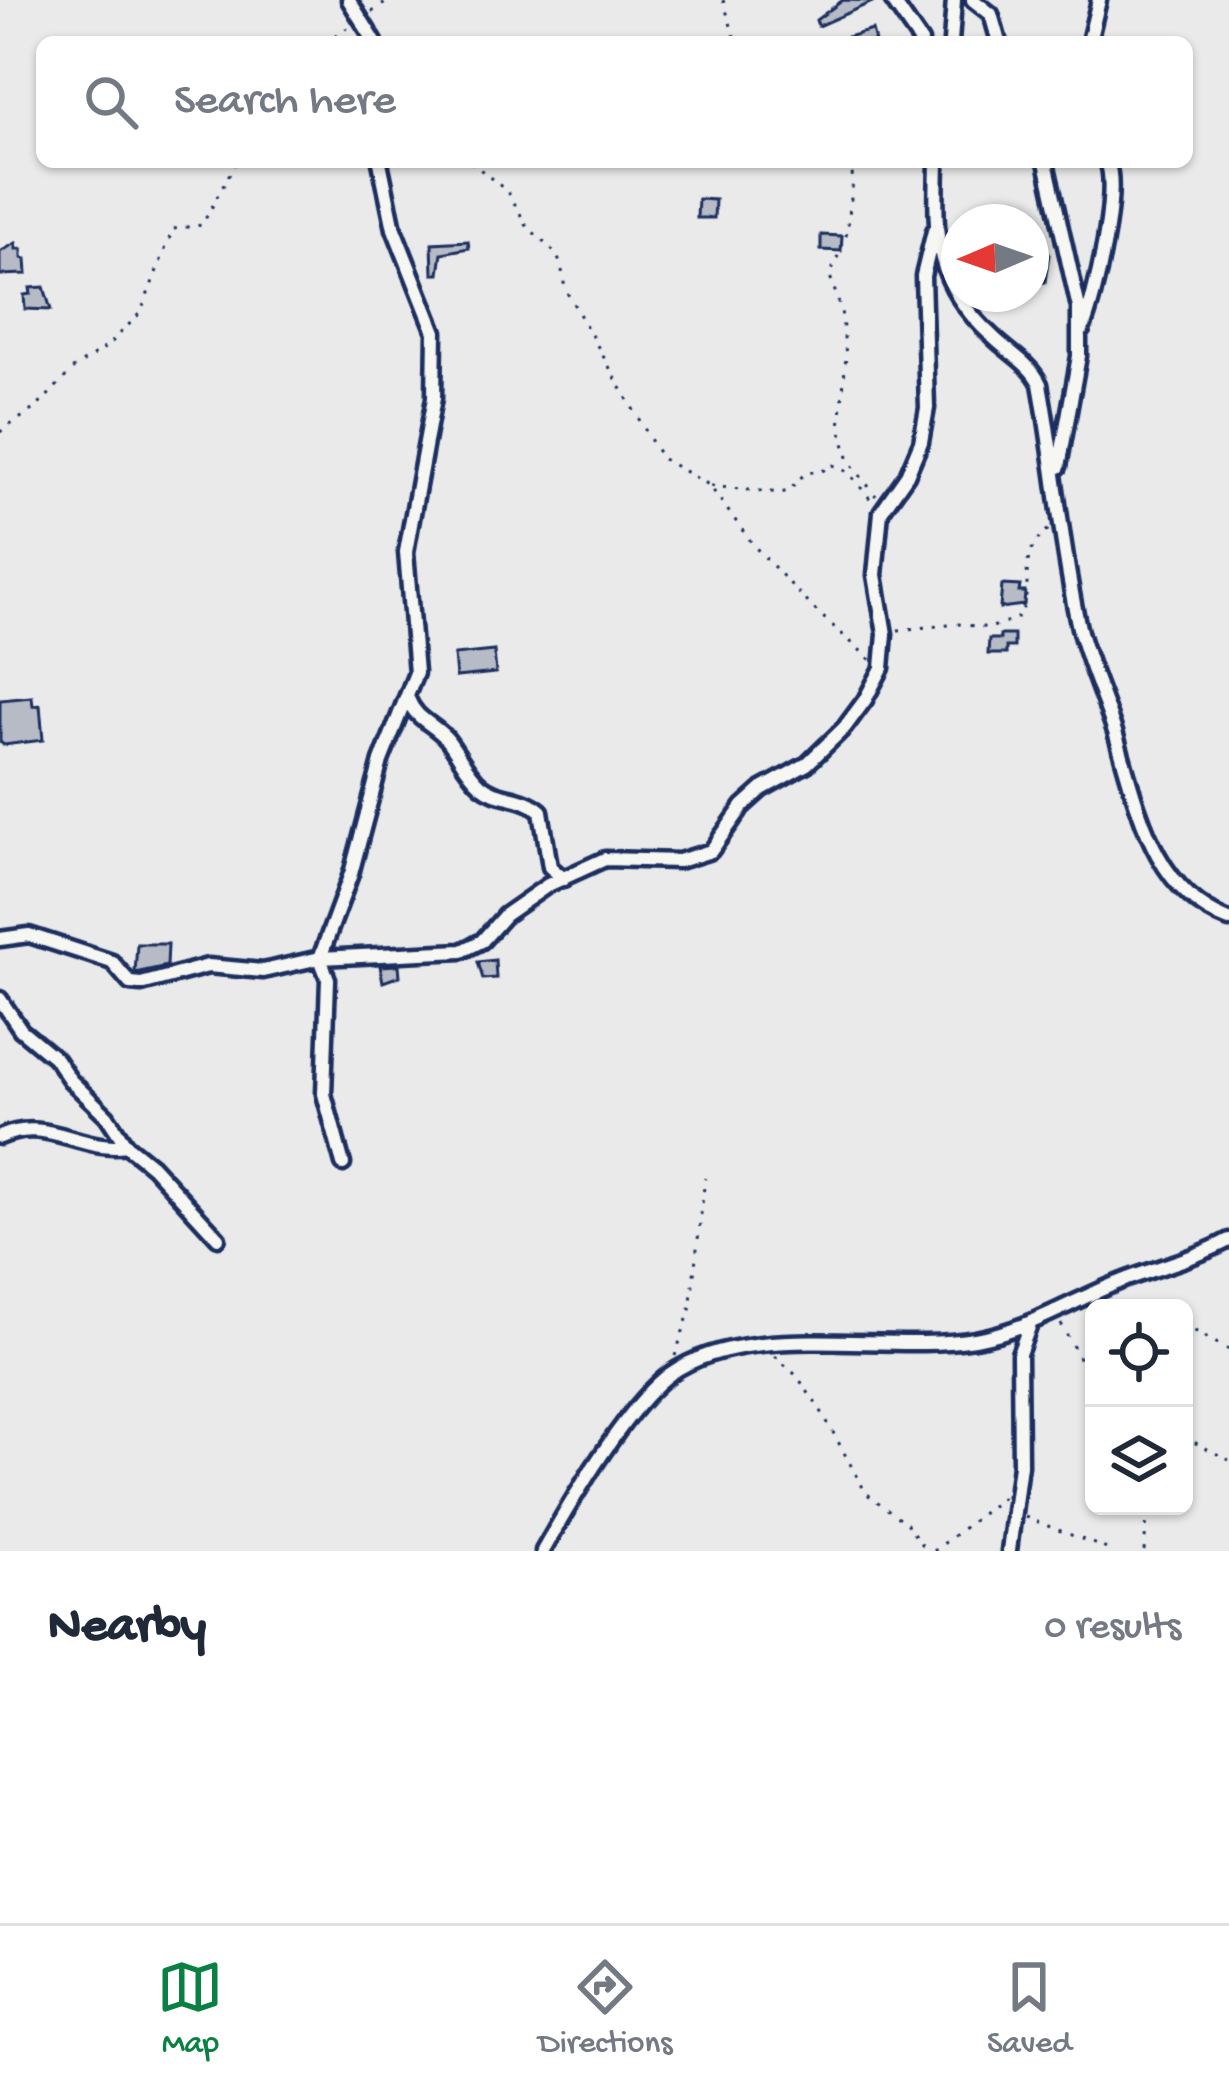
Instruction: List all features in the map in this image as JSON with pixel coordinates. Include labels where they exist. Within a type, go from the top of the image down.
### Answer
[{"type":"street","points":[[349,0],[372,36]]},
{"type":"street","points":[[892,0],[917,36]]},
{"type":"street","points":[[951,36],[954,0]]},
{"type":"street","points":[[973,0],[991,14],[997,36]]},
{"type":"street","points":[[1090,36],[1099,0]]},
{"type":"street","points":[[343,1164],[324,1094],[328,979],[320,958],[351,874],[416,659],[406,552],[409,517],[431,427],[435,332],[394,229],[381,168]]},
{"type":"street","points":[[0,939],[29,935],[112,962],[130,983],[208,966],[263,971],[320,958],[463,952],[548,885],[605,859],[679,861],[711,851],[743,806],[807,764],[845,727],[882,668],[885,634],[875,575],[882,509],[907,475],[921,442],[928,380],[923,276],[934,231],[937,168]]},
{"type":"street","points":[[1047,168],[1075,283],[1080,334]]},
{"type":"street","points":[[1056,484],[1080,334],[1094,294],[1111,198],[1110,168]]},
{"type":"street","points":[[934,231],[952,288],[989,334],[1036,374],[1081,634],[1151,849],[1181,889],[1229,920]]},
{"type":"street","points":[[407,698],[414,714],[448,741],[482,786],[500,795],[519,796],[541,811],[550,867],[564,879]]},
{"type":"street","points":[[0,999],[21,1030],[56,1059],[126,1145],[152,1166],[218,1238]]},
{"type":"street","points":[[0,1137],[33,1128],[74,1135],[108,1148],[126,1145]]},
{"type":"street","points":[[543,1551],[631,1414],[669,1375],[710,1354],[763,1346],[978,1339],[1031,1322],[1229,1240]]},
{"type":"street","points":[[1009,1551],[1018,1490],[1019,1354],[1031,1322]]},
{"type":"path","points":[[335,36],[390,0]]},
{"type":"path","points":[[723,0],[734,36]]},
{"type":"path","points":[[0,432],[38,406],[74,368],[109,345],[141,312],[173,229],[202,225],[233,168]]},
{"type":"path","points":[[478,168],[508,192],[527,226],[555,254],[565,289],[661,458],[709,485],[780,494],[805,472],[833,465],[848,472],[882,509]]},
{"type":"path","points":[[851,168],[847,233],[830,277],[841,310],[846,356],[840,428],[849,461],[882,509]]},
{"type":"path","points":[[709,485],[755,547],[814,609],[882,668]]},
{"type":"path","points":[[885,634],[936,624],[990,628],[1019,617],[1030,595],[1024,566],[1029,549],[1060,520]]},
{"type":"path","points":[[669,1375],[689,1310],[705,1178]]},
{"type":"path","points":[[1055,1312],[1085,1369]]},
{"type":"path","points":[[1193,1330],[1229,1350]]},
{"type":"path","points":[[763,1346],[797,1376],[850,1457],[866,1492],[907,1524],[926,1551]]},
{"type":"path","points":[[1193,1442],[1229,1460]]},
{"type":"path","points":[[934,1551],[1018,1490]]},
{"type":"path","points":[[1012,1511],[1112,1551]]},
{"type":"path","points":[[1144,1551],[1147,1515]]},
{"type":"building","points":[[843,0],[875,1],[818,26],[816,20]]},
{"type":"building","points":[[698,199],[715,200],[714,218],[697,218]]},
{"type":"building","points":[[821,235],[842,236],[841,251],[821,250]]},
{"type":"building","points":[[468,241],[469,248],[442,253],[439,274],[433,274],[432,243]]},
{"type":"building","points":[[16,243],[26,259],[27,274],[0,275],[0,252]]},
{"type":"building","points":[[44,287],[51,310],[25,309],[24,295],[31,294],[30,288]]},
{"type":"building","points":[[1002,585],[1020,586],[1019,592],[1025,592],[1024,605],[1000,608]]},
{"type":"building","points":[[1000,635],[1014,635],[1014,647],[1006,647],[1006,654],[988,654],[989,639],[1000,639]]},
{"type":"building","points":[[494,651],[496,673],[456,677],[454,655]]},
{"type":"building","points":[[32,697],[33,706],[40,705],[43,740],[4,745],[0,742],[0,700]]},
{"type":"building","points":[[137,944],[168,944],[167,966],[135,973]]},
{"type":"building","points":[[495,960],[496,978],[483,979],[478,962]]},
{"type":"building","points":[[399,965],[400,976],[383,982],[380,966]]}]
